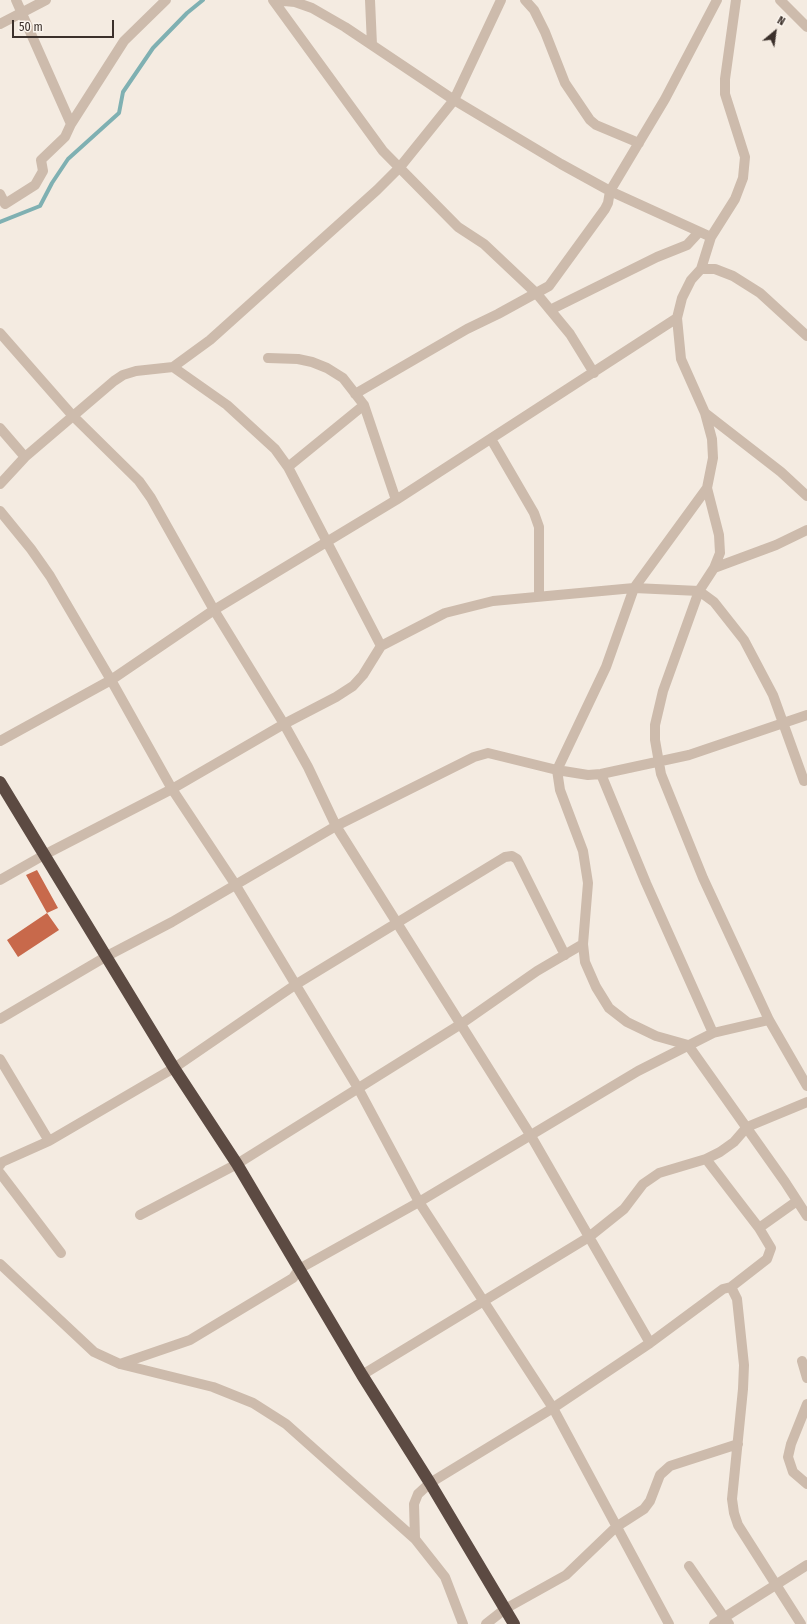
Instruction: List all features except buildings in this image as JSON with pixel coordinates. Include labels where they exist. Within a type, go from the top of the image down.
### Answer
[{"type":"highway","points":[[0,782],[174,1068],[237,1164],[362,1375],[430,1483],[514,1624]]},
{"type":"street","points":[[16,0],[71,124]]},
{"type":"street","points":[[0,24],[46,0]]},
{"type":"street","points":[[0,194],[5,204],[35,185],[43,171],[40,160],[65,137],[71,124],[124,41],[166,0]]},
{"type":"street","points":[[273,0],[295,2],[312,8],[346,27],[454,100],[561,164],[610,191],[710,237]]},
{"type":"street","points":[[273,0],[383,151],[458,227],[484,244],[537,294],[570,334],[594,373]]},
{"type":"street","points":[[370,0],[372,45]]},
{"type":"street","points":[[0,484],[25,457],[72,415],[123,375],[136,371],[173,367],[210,340],[340,225],[400,167],[454,100],[501,0]]},
{"type":"street","points":[[526,0],[534,10],[545,32],[565,83],[590,120],[596,125],[639,143]]},
{"type":"street","points":[[355,394],[467,329],[537,294],[549,286],[565,267],[605,209],[608,203],[610,191],[665,99],[716,0]]},
{"type":"street","points":[[736,0],[725,79],[725,94],[745,157],[743,178],[732,205],[710,237],[701,269],[690,280],[682,298],[677,318],[681,359],[705,413],[712,439],[713,458],[708,488],[719,535],[720,552],[714,568],[699,591],[664,691],[655,725],[654,740],[661,774],[702,878],[769,1020],[807,1086]]},
{"type":"street","points":[[780,0],[807,27]]},
{"type":"street","points":[[550,310],[657,257],[687,245],[699,232]]},
{"type":"street","points":[[701,269],[715,269],[733,276],[760,293],[807,336]]},
{"type":"street","points":[[0,741],[111,680],[214,610],[396,500],[677,318]]},
{"type":"street","points":[[0,333],[72,415],[138,481],[151,498],[214,610],[284,724],[308,767],[336,826],[531,1136],[650,1343]]},
{"type":"street","points":[[268,358],[298,359],[327,368],[343,378],[364,405],[396,500]]},
{"type":"street","points":[[173,367],[232,410],[275,449],[288,467],[381,646]]},
{"type":"street","points":[[288,467],[364,405]]},
{"type":"street","points":[[705,413],[781,472],[807,496]]},
{"type":"street","points":[[0,428],[25,457]]},
{"type":"street","points":[[491,439],[534,513],[539,528],[539,596]]},
{"type":"street","points":[[708,488],[634,588],[606,667],[557,770],[560,790],[583,851],[588,883],[583,944],[585,962],[596,987],[609,1008],[627,1022],[656,1036],[688,1045],[747,1127],[807,1216]]},
{"type":"street","points":[[0,511],[31,549],[50,576],[111,680],[172,789],[235,884],[358,1088],[419,1202],[553,1408],[668,1624]]},
{"type":"street","points":[[714,568],[776,545],[807,530]]},
{"type":"street","points":[[0,880],[44,855],[172,789],[284,724],[336,697],[353,686],[363,675],[381,646],[444,613],[493,601],[634,588],[699,591],[714,602],[744,640],[773,695],[804,781]]},
{"type":"street","points":[[0,1019],[107,956],[172,922],[336,826],[474,756],[488,753],[557,770],[588,775],[601,774],[689,755],[784,725],[807,716]]},
{"type":"street","points":[[601,774],[646,883],[713,1033]]},
{"type":"street","points":[[0,1165],[2,1162],[49,1141],[174,1068],[295,985],[505,857],[512,856],[517,859],[565,955]]},
{"type":"street","points":[[140,1215],[237,1164],[461,1024],[583,944]]},
{"type":"street","points":[[120,1364],[190,1340],[293,1278],[299,1269],[419,1202],[638,1071],[713,1033],[769,1020]]},
{"type":"street","points":[[0,1060],[49,1141]]},
{"type":"street","points":[[362,1375],[482,1300],[590,1237],[624,1209],[642,1184],[653,1176],[658,1173],[706,1159],[720,1152],[734,1142],[747,1127],[807,1102]]},
{"type":"street","points":[[415,1539],[414,1504],[418,1494],[430,1483],[553,1408],[650,1343],[723,1289],[731,1287],[767,1259],[771,1253],[771,1248],[759,1228],[706,1159]]},
{"type":"street","points":[[0,1173],[61,1253]]},
{"type":"street","points":[[759,1228],[797,1201]]},
{"type":"street","points":[[0,1264],[94,1352],[120,1364],[213,1387],[253,1404],[286,1424],[415,1539],[445,1577],[463,1624]]},
{"type":"street","points":[[731,1287],[737,1299],[744,1365],[732,1498],[734,1513],[738,1525],[777,1584],[801,1624]]},
{"type":"street","points":[[802,1361],[807,1378]]},
{"type":"street","points":[[807,1404],[791,1444],[788,1457],[792,1472],[807,1484]]},
{"type":"street","points":[[486,1624],[505,1609],[566,1575],[616,1526],[644,1509],[650,1501],[660,1475],[670,1466],[738,1444]]},
{"type":"street","points":[[714,1624],[727,1620],[777,1584],[807,1565]]},
{"type":"street","points":[[689,1566],[727,1620]]},
{"type":"waterway","points":[[0,222],[40,206],[52,183],[68,159],[119,113],[123,92],[153,48],[187,13],[203,0]]}]
